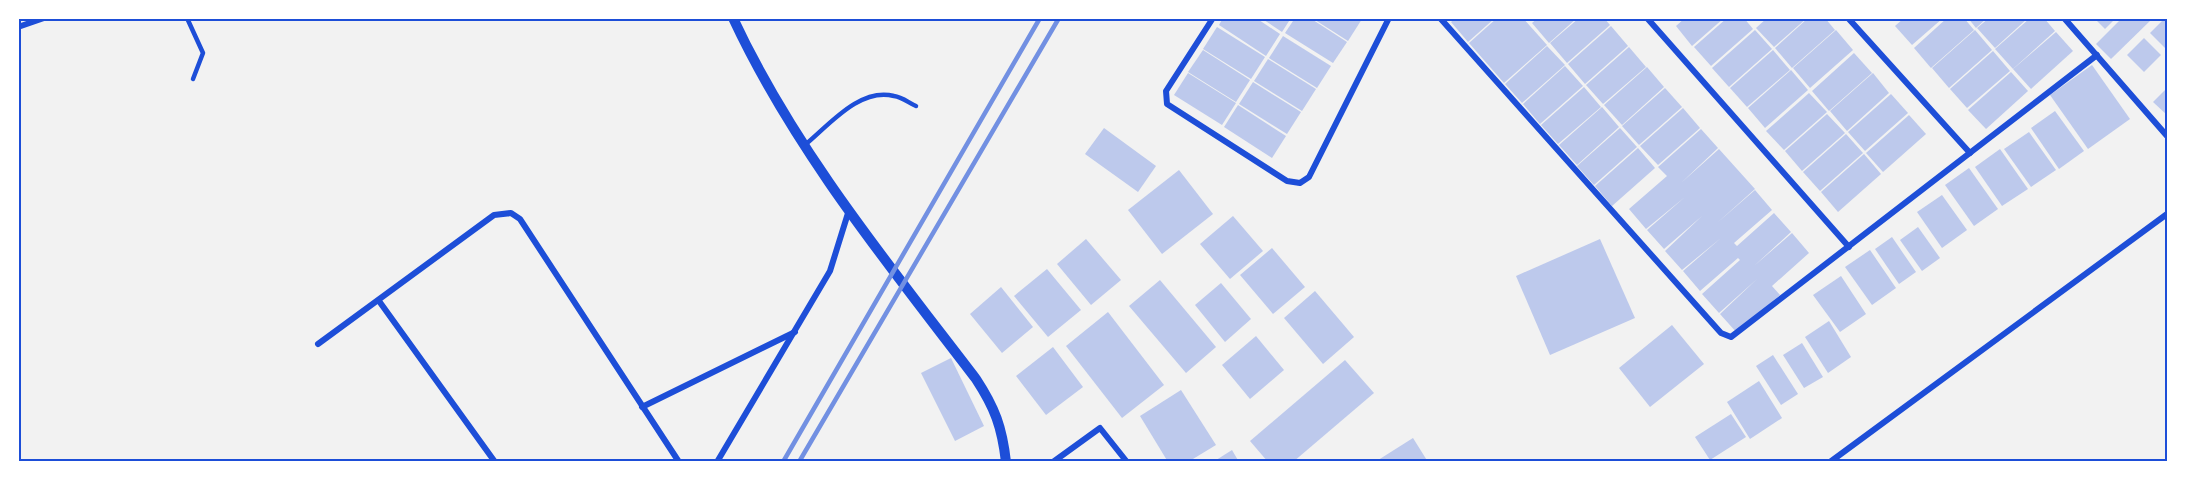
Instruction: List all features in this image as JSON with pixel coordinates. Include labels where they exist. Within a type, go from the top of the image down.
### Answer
[{"type":"street","points":[[18,27],[44,18]]},
{"type":"street","points":[[733,18],[751,56],[849,210],[994,407],[1002,435],[1006,462]]},
{"type":"street","points":[[1213,18],[1166,91],[1167,104],[1287,181],[1300,183],[1309,177],[1389,18]]},
{"type":"street","points":[[1440,18],[1726,337],[1735,335],[2097,55]]},
{"type":"street","points":[[1647,18],[1849,247]]},
{"type":"street","points":[[1848,18],[1970,153]]},
{"type":"street","points":[[2064,18],[2167,136]]},
{"type":"street","points":[[717,462],[830,272],[849,210]]},
{"type":"street","points":[[318,344],[494,214],[510,213],[520,219],[679,462]]},
{"type":"street","points":[[1830,462],[2167,214]]},
{"type":"street","points":[[379,301],[495,462]]},
{"type":"street","points":[[642,407],[795,332]]},
{"type":"street","points":[[1053,462],[1100,428],[1127,462]]},
{"type":"lane","points":[[187,18],[203,53],[193,79]]},
{"type":"lane","points":[[806,144],[854,104],[873,96],[894,95],[916,106]]},
{"type":"building","points":[[1223,18],[1256,18],[1280,34],[1266,56],[1219,25]]},
{"type":"building","points":[[1261,18],[1291,18],[1282,32]]},
{"type":"building","points":[[1295,18],[1310,18],[1347,42],[1333,63],[1285,33]]},
{"type":"building","points":[[1312,18],[1360,18],[1362,19],[1348,41]]},
{"type":"building","points":[[1456,18],[1495,18],[1468,42],[1451,22]]},
{"type":"building","points":[[1497,18],[1523,18],[1547,45],[1504,83],[1469,43]]},
{"type":"building","points":[[1538,18],[1577,18],[1549,43],[1532,23]]},
{"type":"building","points":[[1579,18],[1604,18],[1610,25],[1567,63],[1550,43]]},
{"type":"building","points":[[1685,18],[1724,18],[1692,46],[1676,26]]},
{"type":"building","points":[[1727,18],[1744,18],[1753,29],[1711,66],[1694,47]]},
{"type":"building","points":[[1767,18],[1807,18],[1774,47],[1756,28]]},
{"type":"building","points":[[1808,18],[1825,18],[1835,30],[1792,68],[1775,48]]},
{"type":"building","points":[[1904,18],[1943,18],[1912,45],[1895,26]]},
{"type":"building","points":[[1947,18],[1964,18],[1974,30],[1931,68],[1914,48]]},
{"type":"building","points":[[1968,18],[1987,18],[1976,28]]},
{"type":"building","points":[[1989,18],[2028,18],[1995,48],[1977,28]]},
{"type":"building","points":[[2030,18],[2044,18],[2055,31],[2013,69],[1995,49]]},
{"type":"building","points":[[2094,18],[2116,18],[2105,29]]},
{"type":"building","points":[[2122,18],[2153,18],[2111,59],[2096,44]]},
{"type":"building","points":[[2164,19],[2167,23],[2167,50],[2150,33]]},
{"type":"building","points":[[1611,26],[1628,46],[1585,84],[1568,64]]},
{"type":"building","points":[[1217,27],[1265,57],[1251,79],[1203,49]]},
{"type":"building","points":[[1755,30],[1772,49],[1729,87],[1712,68]]},
{"type":"building","points":[[1836,30],[1853,50],[1810,88],[1793,68]]},
{"type":"building","points":[[1975,30],[1992,50],[1949,88],[1932,68]]},
{"type":"building","points":[[2056,32],[2073,51],[2031,89],[2013,69]]},
{"type":"building","points":[[1283,36],[1331,66],[1317,88],[1269,58]]},
{"type":"building","points":[[2144,38],[2161,55],[2144,72],[2127,55]]},
{"type":"building","points":[[1547,46],[1565,65],[1522,103],[1505,84]]},
{"type":"building","points":[[1629,47],[1646,67],[1603,104],[1586,85]]},
{"type":"building","points":[[1203,50],[1250,80],[1236,102],[1188,72]]},
{"type":"building","points":[[1773,50],[1790,70],[1747,107],[1730,88]]},
{"type":"building","points":[[1993,51],[2010,71],[1967,108],[1950,89]]},
{"type":"building","points":[[1854,53],[1872,73],[1829,111],[1812,91]]},
{"type":"building","points":[[1268,59],[1316,89],[1302,111],[1254,81]]},
{"type":"building","points":[[2092,65],[2130,119],[2088,149],[2050,95]]},
{"type":"building","points":[[1565,66],[1583,86],[1540,124],[1523,104]]},
{"type":"building","points":[[1647,67],[1664,87],[1622,125],[1604,105]]},
{"type":"building","points":[[1791,70],[1808,90],[1765,128],[1748,108]]},
{"type":"building","points":[[2011,72],[2028,91],[1986,129],[1968,110]]},
{"type":"building","points":[[1188,73],[1236,103],[1222,125],[1174,95]]},
{"type":"building","points":[[1873,73],[1889,93],[1847,131],[1830,111]]},
{"type":"building","points":[[1253,82],[1301,112],[1287,134],[1239,104]]},
{"type":"building","points":[[1584,87],[1601,107],[1558,144],[1541,125]]},
{"type":"building","points":[[1665,88],[1682,107],[1639,145],[1622,126]]},
{"type":"building","points":[[2167,88],[2167,115],[2153,102]]},
{"type":"building","points":[[1809,93],[1827,112],[1784,150],[1766,131]]},
{"type":"building","points":[[1891,94],[1908,113],[1865,151],[1848,132]]},
{"type":"building","points":[[1238,105],[1286,136],[1272,158],[1224,127]]},
{"type":"building","points":[[1602,107],[1619,127],[1577,165],[1559,145]]},
{"type":"building","points":[[1683,108],[1700,128],[1658,165],[1640,146]]},
{"type":"building","points":[[2055,111],[2084,151],[2059,169],[2031,128]]},
{"type":"building","points":[[1827,114],[1845,133],[1802,171],[1785,151]]},
{"type":"building","points":[[1909,115],[1926,134],[1883,172],[1866,153]]},
{"type":"building","points":[[1104,128],[1156,166],[1138,192],[1085,154]]},
{"type":"building","points":[[1620,128],[1637,147],[1594,185],[1577,166]]},
{"type":"building","points":[[1701,129],[1718,148],[1681,183],[1719,149],[1755,189],[1717,223],[1755,190],[1772,210],[1734,243],[1737,246],[1774,213],[1791,232],[1754,266],[1792,233],[1809,253],[1772,286],[1780,295],[1737,333],[1720,314],[1757,279],[1719,313],[1702,294],[1740,260],[1738,258],[1700,291],[1683,271],[1721,238],[1682,270],[1665,251],[1702,216],[1664,249],[1647,230],[1685,197],[1646,229],[1629,209],[1667,176],[1658,167]]},
{"type":"building","points":[[2029,132],[2056,170],[2031,187],[2004,149]]},
{"type":"building","points":[[1846,134],[1863,153],[1820,191],[1803,172]]},
{"type":"building","points":[[1638,148],[1655,168],[1612,206],[1595,186]]},
{"type":"building","points":[[2000,149],[2028,189],[2002,206],[1975,167]]},
{"type":"building","points":[[1864,154],[1881,174],[1838,212],[1821,192]]},
{"type":"building","points":[[1969,168],[1998,209],[1974,226],[1945,185]]},
{"type":"building","points":[[1179,170],[1213,214],[1162,254],[1128,210]]},
{"type":"building","points":[[1942,195],[1967,230],[1942,248],[1917,212]]},
{"type":"building","points":[[1233,216],[1263,251],[1230,279],[1200,244]]},
{"type":"building","points":[[1918,227],[1940,258],[1922,271],[1900,240]]},
{"type":"building","points":[[1892,237],[1916,272],[1899,284],[1875,249]]},
{"type":"building","points":[[1086,239],[1121,280],[1091,305],[1057,264]]},
{"type":"building","points":[[1600,239],[1635,318],[1550,355],[1516,276]]},
{"type":"building","points":[[1272,248],[1305,287],[1273,314],[1240,275]]},
{"type":"building","points":[[1870,250],[1896,288],[1872,305],[1845,267]]},
{"type":"building","points":[[1047,269],[1081,310],[1048,337],[1014,296]]},
{"type":"building","points":[[1841,276],[1866,314],[1840,332],[1813,295]]},
{"type":"building","points":[[1160,280],[1216,347],[1186,373],[1129,306]]},
{"type":"building","points":[[1221,283],[1251,319],[1225,342],[1195,305]]},
{"type":"building","points":[[1001,287],[1033,327],[1002,353],[970,314]]},
{"type":"building","points":[[1315,291],[1354,337],[1323,364],[1284,318]]},
{"type":"building","points":[[1108,312],[1164,385],[1122,418],[1066,346]]},
{"type":"building","points":[[1829,321],[1851,357],[1828,373],[1805,337]]},
{"type":"building","points":[[1672,325],[1704,364],[1650,407],[1619,368]]},
{"type":"building","points":[[1256,336],[1284,370],[1250,399],[1222,365]]},
{"type":"building","points":[[1802,343],[1823,377],[1804,388],[1783,355]]},
{"type":"building","points":[[1053,347],[1083,387],[1046,415],[1016,376]]},
{"type":"building","points":[[1773,355],[1798,394],[1781,405],[1756,366]]},
{"type":"building","points":[[951,358],[984,426],[955,441],[921,373]]},
{"type":"building","points":[[1345,360],[1374,393],[1293,462],[1268,462],[1250,441]]},
{"type":"building","points":[[1759,381],[1782,418],[1750,439],[1727,402]]},
{"type":"building","points":[[1181,390],[1216,445],[1188,462],[1168,462],[1140,416]]},
{"type":"building","points":[[1731,414],[1746,437],[1710,460],[1695,437]]},
{"type":"building","points":[[1413,438],[1428,462],[1375,462]]},
{"type":"building","points":[[1232,450],[1239,462],[1213,462]]},
{"type":"railway","points":[[783,462],[1040,18]]},
{"type":"railway","points":[[799,462],[1059,18]]}]
